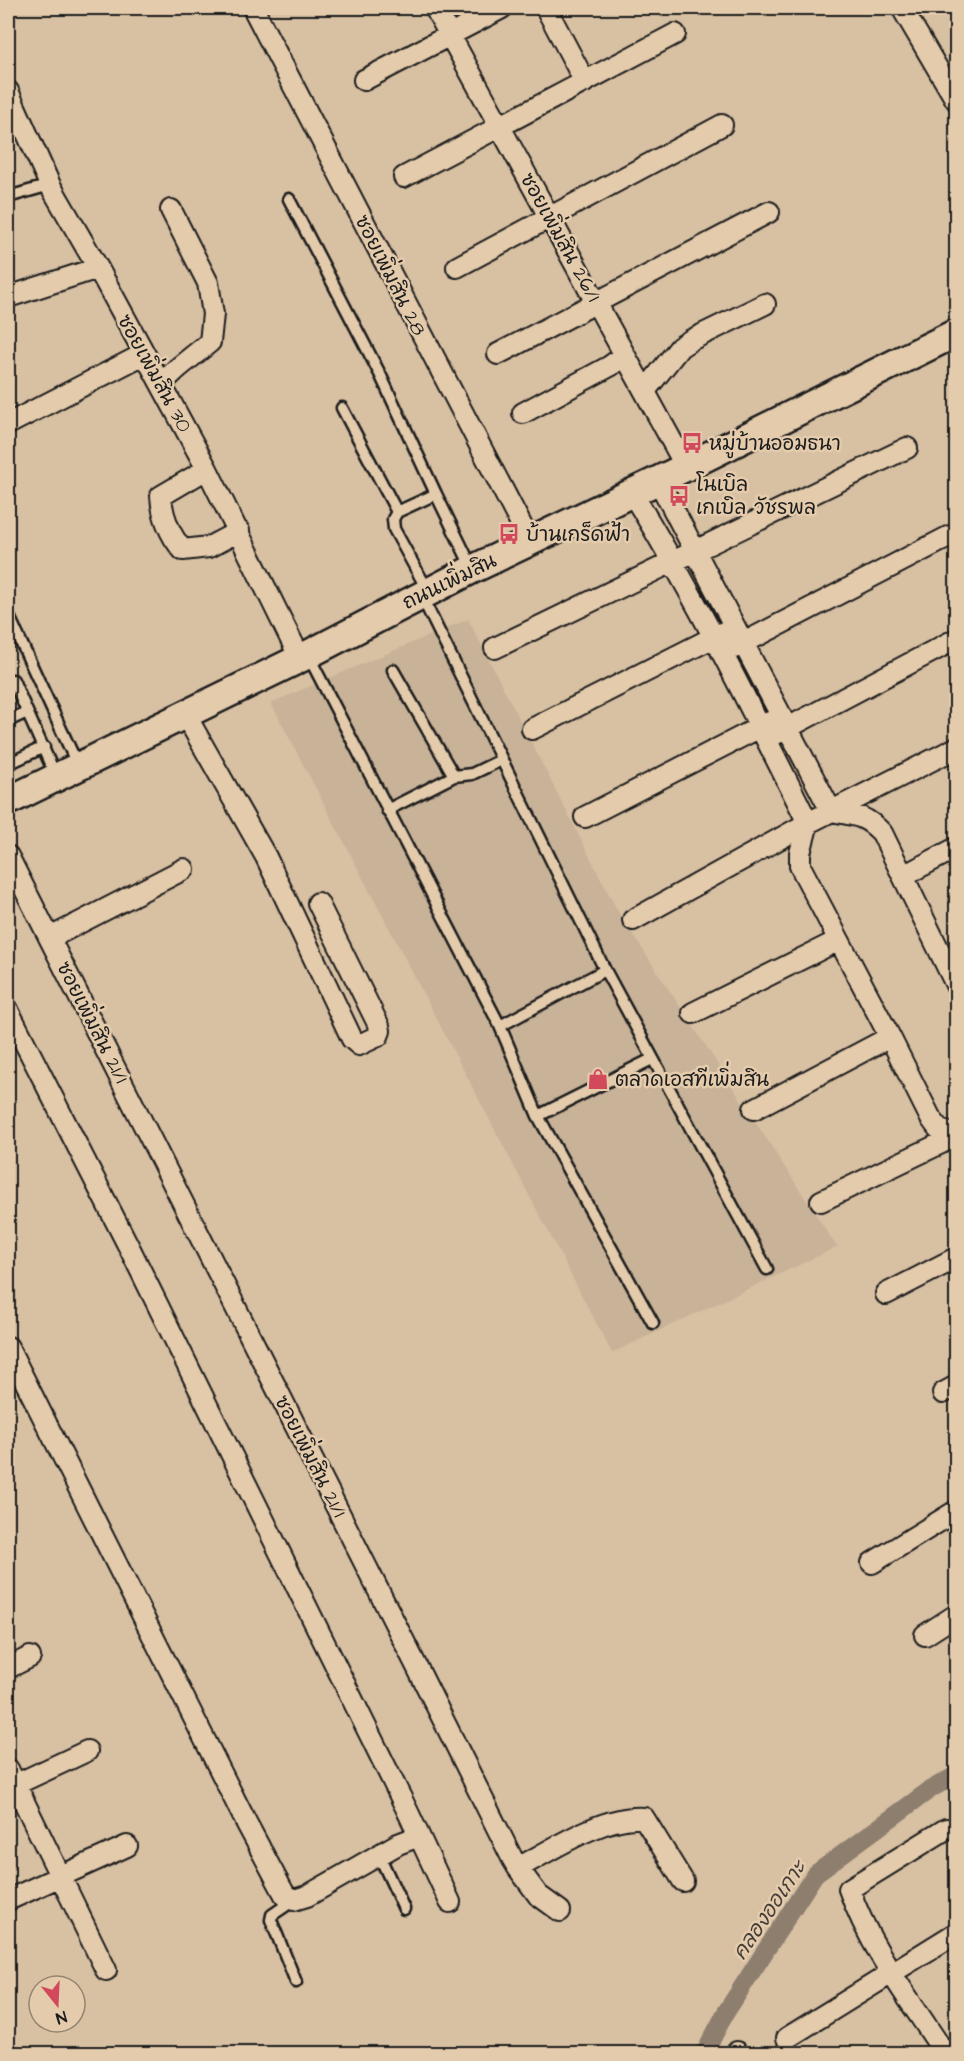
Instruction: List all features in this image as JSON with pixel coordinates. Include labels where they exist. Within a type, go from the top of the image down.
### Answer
[{"type":"street","name":"ซอยเพิ่มสิน 28","points":[[253,8],[530,542]]},
{"type":"street","name":"ซอยเพิ่มสิน 26/1","points":[[435,8],[686,467]]},
{"type":"street","points":[[364,80],[502,8]]},
{"type":"street","points":[[546,8],[585,82]]},
{"type":"street","points":[[902,8],[957,100]]},
{"type":"street","points":[[404,177],[675,34]]},
{"type":"street","name":"ซอยเพิ่มสิน 30","points":[[8,91],[50,185],[162,383],[304,656]]},
{"type":"street","points":[[457,267],[722,126]]},
{"type":"street","points":[[162,383],[210,342],[213,314],[208,283],[171,210]]},
{"type":"street","points":[[498,354],[769,212]]},
{"type":"street","points":[[8,297],[98,268]]},
{"type":"street","points":[[645,391],[680,347],[765,304]]},
{"type":"street","name":"ถนนเพิ่มสิน","points":[[8,801],[304,656],[424,593],[957,333]]},
{"type":"street","points":[[8,424],[144,354]]},
{"type":"street","points":[[524,413],[610,366],[625,355]]},
{"type":"street","points":[[495,648],[907,448]]},
{"type":"street","points":[[207,469],[161,496],[164,517],[177,544],[183,550],[209,547],[239,531]]},
{"type":"street","points":[[658,480],[831,811]]},
{"type":"street","points":[[632,493],[672,562],[764,734],[808,824],[800,853],[800,866],[930,1117],[938,1128],[956,1136]]},
{"type":"street","points":[[532,729],[717,646],[950,536]]},
{"type":"street","points":[[585,817],[764,734],[957,639]]},
{"type":"street","points":[[185,714],[266,857],[352,1039],[359,1045],[378,1036],[379,1026],[318,903]]},
{"type":"street","points":[[633,920],[831,811],[957,748]]},
{"type":"street","points":[[831,811],[857,815],[870,820],[882,833],[903,876],[949,952],[957,985]]},
{"type":"street","points":[[903,876],[957,848]]},
{"type":"street","name":"ซอยเพิ่มสิน 21/1","points":[[8,856],[518,1868],[537,1895],[560,1911]]},
{"type":"street","points":[[51,939],[184,869]]},
{"type":"street","points":[[693,1012],[839,940]]},
{"type":"street","points":[[8,1010],[132,1251],[450,1902]]},
{"type":"street","points":[[754,1108],[890,1037]]},
{"type":"street","points":[[821,1201],[956,1136]]},
{"type":"street","points":[[886,1294],[957,1258]]},
{"type":"street","points":[[8,1347],[247,1824],[285,1895],[294,1900],[307,1896],[398,1844],[419,1836]]},
{"type":"street","points":[[872,1563],[957,1511]]},
{"type":"street","points":[[925,1635],[957,1615]]},
{"type":"street","points":[[8,1668],[30,1657]]},
{"type":"street","points":[[87,1751],[10,1781],[61,1876],[106,1970]]},
{"type":"street","points":[[518,1868],[589,1831],[619,1820],[644,1818],[683,1881]]},
{"type":"street","points":[[946,1828],[849,1889],[869,1935],[945,2054],[957,2046]]},
{"type":"street","points":[[8,1900],[127,1846]]},
{"type":"street","points":[[787,2038],[957,1933]]},
{"type":"lane","points":[[8,197],[50,185]]},
{"type":"lane","points":[[289,199],[380,374],[473,569]]},
{"type":"lane","points":[[342,408],[397,512]]},
{"type":"lane","points":[[436,494],[397,512],[393,519],[394,529],[501,760],[605,970],[766,1269]]},
{"type":"lane","points":[[8,614],[68,771]]},
{"type":"lane","points":[[304,656],[500,1026],[538,1116],[653,1323]]},
{"type":"lane","points":[[393,670],[454,776]]},
{"type":"lane","points":[[13,680],[44,747],[68,771]]},
{"type":"lane","points":[[8,721],[27,711]]},
{"type":"lane","points":[[8,764],[44,747]]},
{"type":"lane","points":[[387,810],[454,776],[472,774],[501,760]]},
{"type":"lane","points":[[500,1026],[605,970]]},
{"type":"lane","points":[[538,1116],[652,1059]]},
{"type":"lane","points":[[379,1855],[404,1909]]},
{"type":"lane","points":[[294,1900],[272,1915],[272,1920],[296,1982]]},
{"type":"shaded area","name":"ตลาดเอสทีเพิ่มสิน","points":[[468,619],[617,910],[837,1247],[612,1353],[271,703]]},
{"type":"waterway","name":"คลองออเกาะ","points":[[704,2054],[726,2012],[815,1874],[931,1789],[956,1775]]},
{"type":"place","name":"หมู่บ้านออมธนา","points":[[692,443]]},
{"type":"place","name":"โนเบิล เกเบิล วัชรพล","points":[[679,496]]},
{"type":"place","name":"บ้านเกร็ดฟ้า","points":[[509,534]]},
{"type":"place","name":"ตลาดเอสทีเพิ่มสิน","points":[[598,1079]]}]
